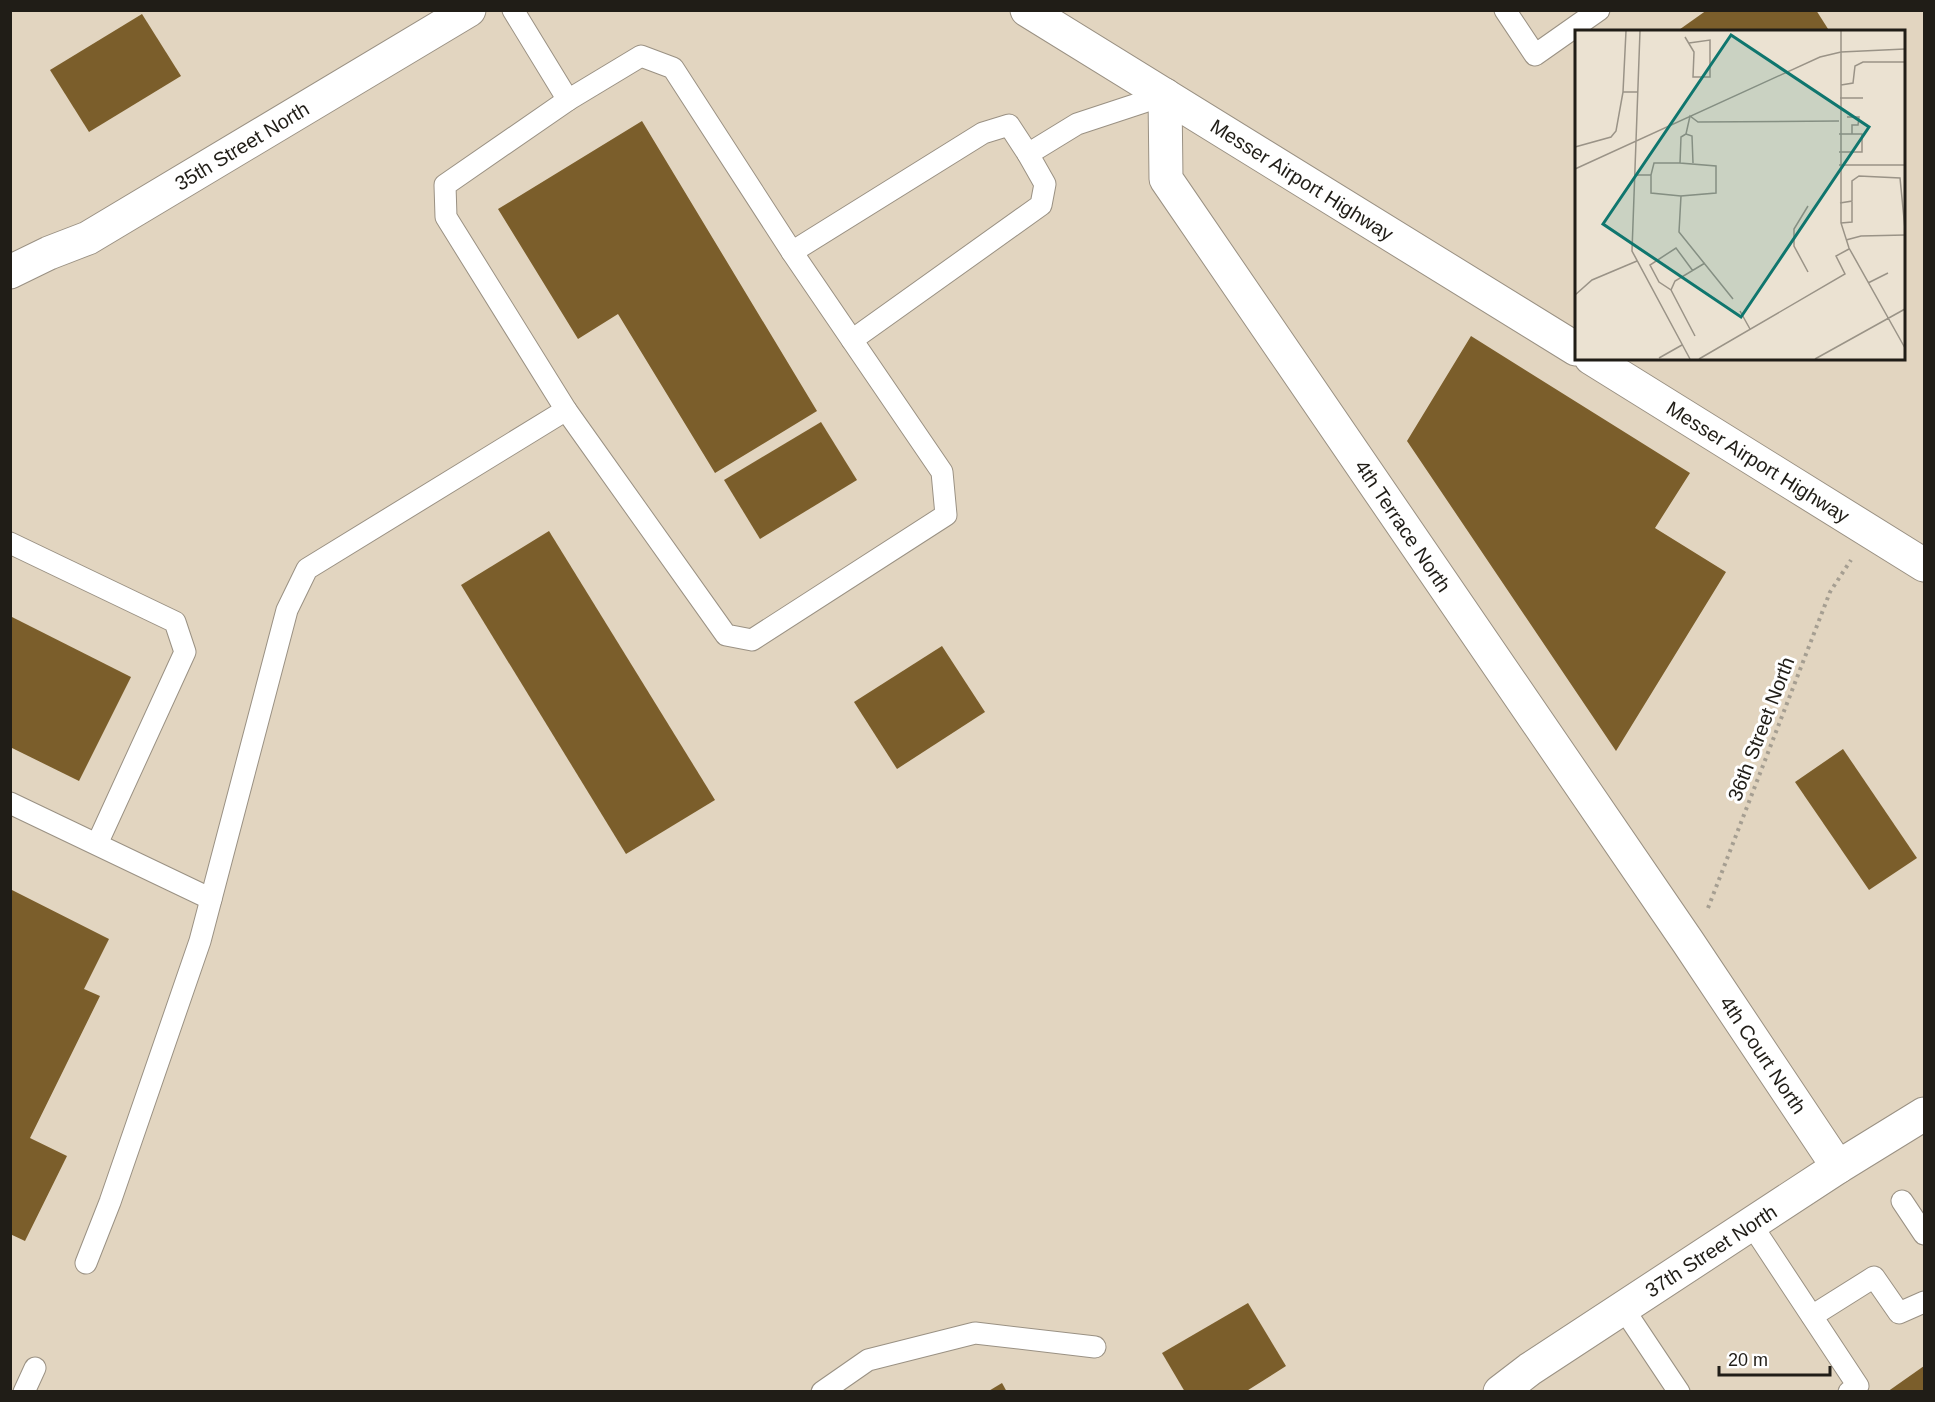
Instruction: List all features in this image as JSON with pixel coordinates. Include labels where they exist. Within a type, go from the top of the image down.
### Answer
[{"type":"street","name":"35th Street North","points":[[10,272],[49,253],[88,238],[469,10]]},
{"type":"street","name":"Messer Airport Highway","points":[[1027,10],[1575,349]]},
{"type":"street","name":"4th Terrace North","points":[[1165,95],[1166,179],[1688,942]]},
{"type":"street","name":"Messer Airport Highway","points":[[1594,360],[1924,565]]},
{"type":"street","name":"4th Court North","points":[[1688,942],[1838,1167]]},
{"type":"street","name":"37th Street North","points":[[1500,1392],[1538,1381],[1623,1308],[1838,1167],[1924,1114]]},
{"type":"lane","points":[[513,10],[568,100]]},
{"type":"lane","points":[[1505,10],[1535,55],[1599,10]]},
{"type":"lane","points":[[641,56],[672,68],[792,252],[942,472],[946,515],[752,640],[726,634],[566,410],[446,217],[445,185],[568,100],[641,56]]},
{"type":"lane","points":[[1028,154],[1077,124],[1165,95]]},
{"type":"lane","points":[[792,252],[983,133],[1009,125],[1045,184],[1041,205],[852,340]]},
{"type":"lane","points":[[86,1263],[110,1202],[196,952],[287,610],[307,569],[566,410]]},
{"type":"lane","points":[[10,543],[176,622],[185,652],[97,844]]},
{"type":"lane","points":[[10,803],[211,899]]},
{"type":"lane","points":[[1902,1201],[1924,1234]]},
{"type":"lane","points":[[1751,1224],[1858,1386],[1849,1392]]},
{"type":"lane","points":[[1812,1316],[1874,1276],[1899,1313],[1924,1302]]},
{"type":"lane","points":[[1623,1308],[1679,1392]]},
{"type":"lane","points":[[822,1392],[868,1360],[975,1333],[1095,1347]]},
{"type":"lane","points":[[24,1392],[35,1368]]},
{"type":"path","name":"36th Street North","points":[[1688,942],[1710,904],[1830,592],[1870,531]]},
{"type":"shaded area","points":[[11,11],[1924,11],[1924,1391],[11,1391]]},
{"type":"building","points":[[1707,10],[1816,10],[1829,30],[1679,30]]},
{"type":"building","points":[[142,14],[181,76],[89,132],[50,70]]},
{"type":"building","points":[[642,121],[817,411],[715,473],[618,314],[578,339],[498,209]]},
{"type":"building","points":[[1471,336],[1690,473],[1655,528],[1726,572],[1616,751],[1407,441]]},
{"type":"building","points":[[821,422],[857,480],[760,539],[724,480]]},
{"type":"building","points":[[549,531],[715,800],[626,854],[461,585]]},
{"type":"building","points":[[10,616],[131,677],[79,781],[10,747]]},
{"type":"building","points":[[942,646],[985,712],[897,769],[854,702]]},
{"type":"building","points":[[1843,749],[1917,858],[1869,890],[1795,782]]},
{"type":"building","points":[[10,889],[109,939],[84,989],[100,996],[30,1138],[67,1156],[25,1241],[10,1234]]},
{"type":"building","points":[[1248,1303],[1286,1366],[1245,1392],[1185,1392],[1162,1353]]},
{"type":"building","points":[[1924,1366],[1924,1392],[1887,1392]]},
{"type":"building","points":[[1002,1383],[1007,1392],[987,1392]]}]
